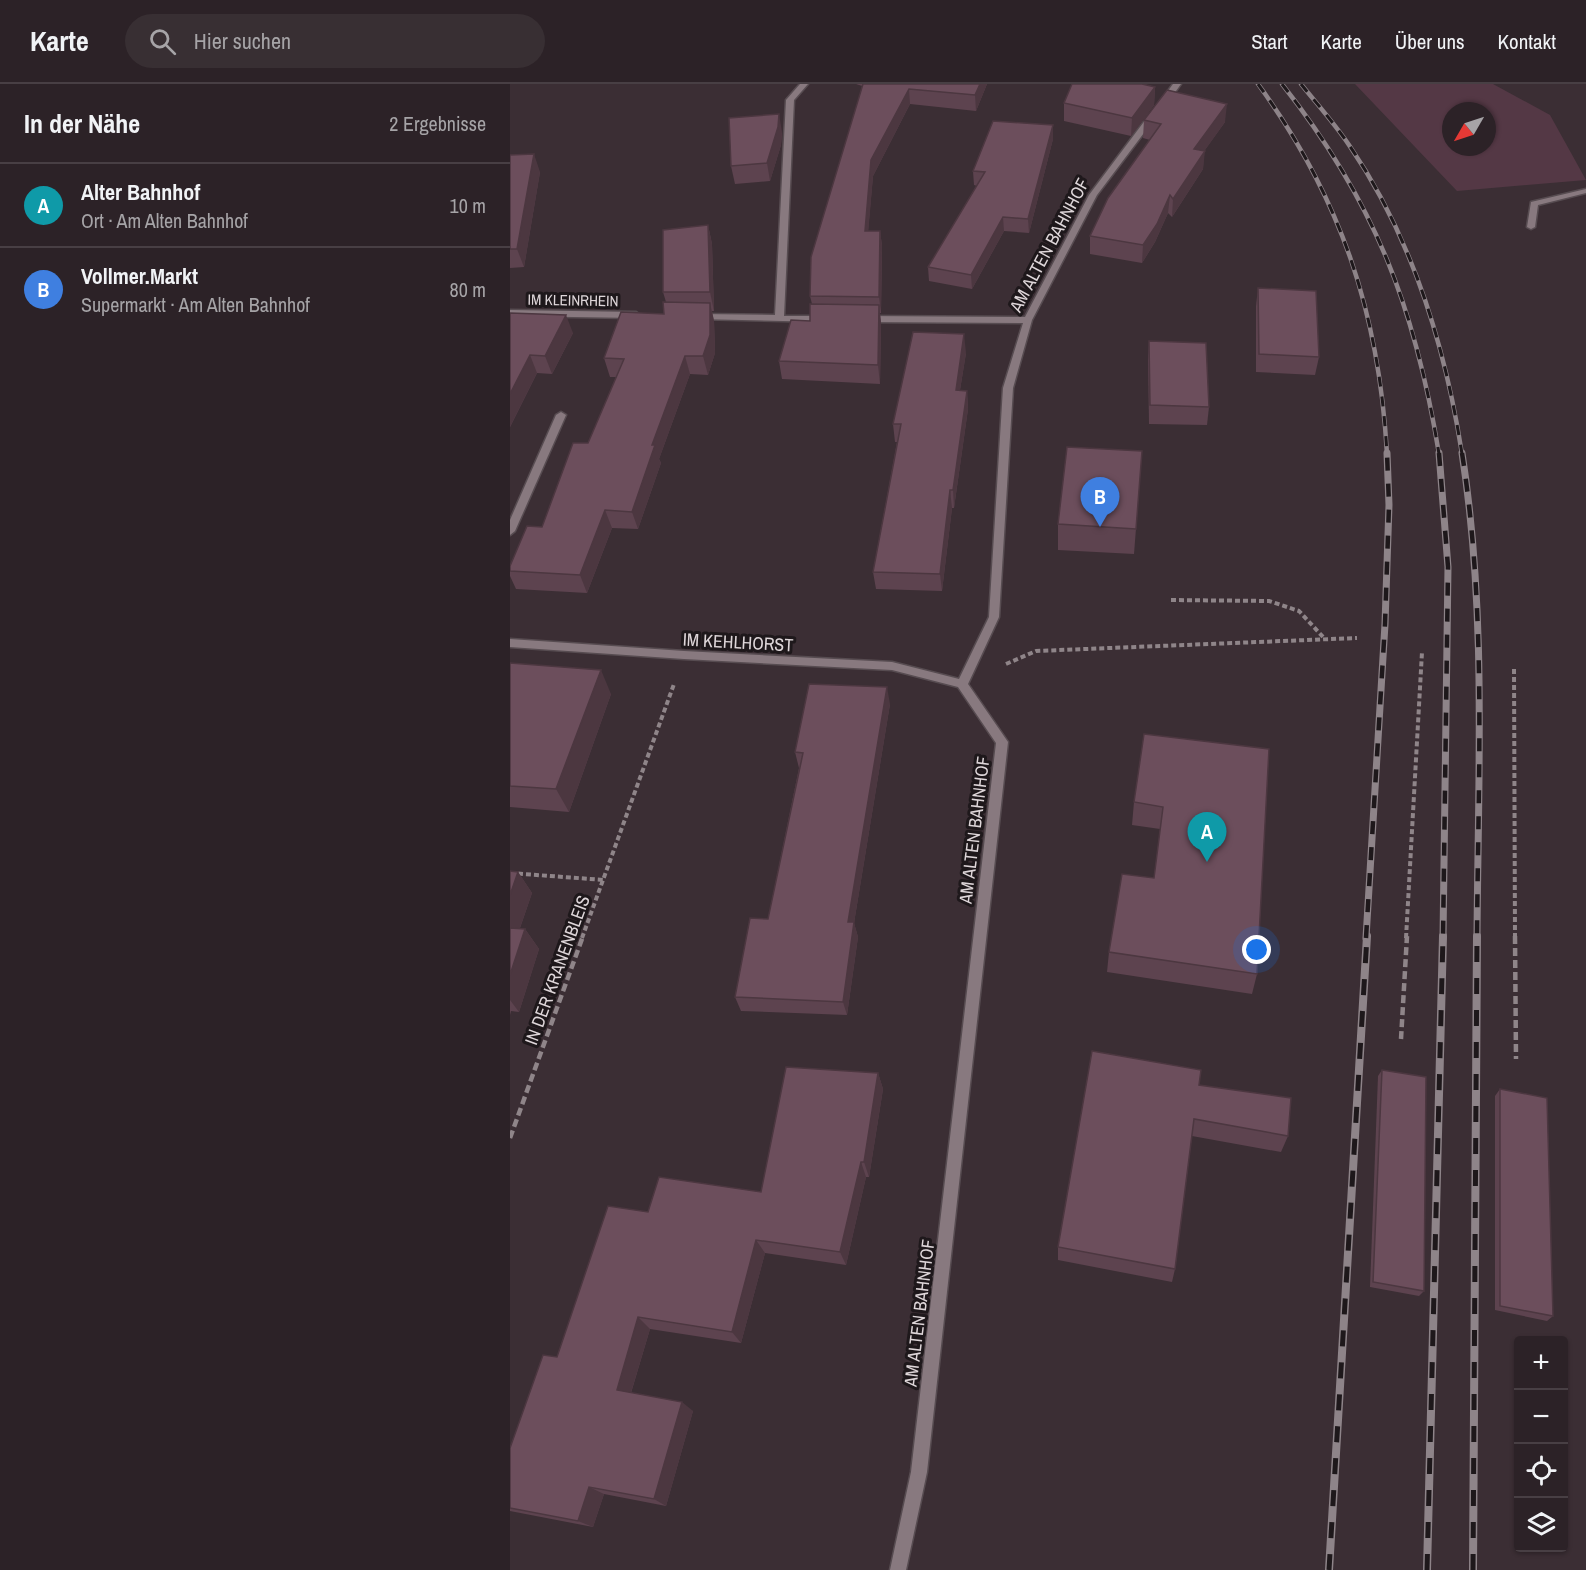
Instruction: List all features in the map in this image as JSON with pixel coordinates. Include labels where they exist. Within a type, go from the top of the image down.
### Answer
[{"type":"street","points":[[780,318],[790,100],[804,84]]},
{"type":"street","name":"AM ALTEN BAHNHOF","points":[[898,1570],[919,1472],[1002,742],[962,684],[994,617],[1008,388],[1028,320],[1093,195],[1177,84]]},
{"type":"street","points":[[1531,227],[1534,204],[1586,191]]},
{"type":"street","name":"IM KLEINRHEIN","points":[[510,313],[651,315]]},
{"type":"street","points":[[686,316],[838,319]]},
{"type":"street","points":[[850,319],[1028,320]]},
{"type":"street","points":[[510,531],[561,415]]},
{"type":"street","name":"IM KEHLHORST","points":[[510,643],[892,666],[962,684]]},
{"type":"path","points":[[1171,600],[1269,601],[1299,611],[1325,639]]},
{"type":"path","points":[[962,684],[1036,651],[1357,638]]},
{"type":"path","points":[[1401,1039],[1422,652]]},
{"type":"path","name":"IN DER KRANENBLEIS","points":[[510,1138],[684,655]]},
{"type":"path","points":[[1514,669],[1516,1059]]},
{"type":"path","name":"IN DER KRANENBLEIS","points":[[510,873],[604,880]]},
{"type":"shaded area","points":[[1355,84],[1493,84],[1550,115],[1586,180],[1457,191]]},
{"type":"building","points":[[863,84],[980,84],[975,95],[909,89],[871,160],[865,231],[880,231],[879,297],[810,296],[811,257]]},
{"type":"building","points":[[1072,84],[1142,84],[1155,87],[1132,118],[1064,103]]},
{"type":"building","points":[[1167,90],[1227,104],[1194,149],[1205,151],[1173,199],[1170,195],[1157,224],[1143,245],[1090,236],[1108,198],[1161,124],[1144,120]]},
{"type":"building","points":[[779,114],[778,127],[767,163],[731,166],[729,118]]},
{"type":"building","points":[[993,121],[1053,125],[1028,219],[1003,217],[971,275],[928,267],[985,172],[973,171]]},
{"type":"building","points":[[534,154],[517,249],[510,249],[510,155]]},
{"type":"building","points":[[708,225],[710,292],[663,292],[663,230]]},
{"type":"building","points":[[1258,288],[1316,291],[1319,357],[1259,354]]},
{"type":"building","points":[[663,302],[710,303],[710,335],[703,356],[685,356],[652,445],[655,445],[632,512],[605,510],[580,575],[510,571],[527,526],[542,527],[573,443],[588,443],[624,359],[604,358],[621,312],[664,314]]},
{"type":"building","points":[[810,304],[879,305],[878,365],[779,361],[791,320],[810,321]]},
{"type":"building","points":[[510,313],[566,315],[545,356],[530,355],[510,394]]},
{"type":"building","points":[[913,332],[964,334],[956,390],[967,391],[953,490],[950,490],[940,574],[873,572],[901,424],[893,424]]},
{"type":"building","points":[[1149,341],[1206,343],[1209,407],[1150,405]]},
{"type":"building","points":[[1067,447],[1142,451],[1136,529],[1058,524]]},
{"type":"building","points":[[510,663],[601,670],[556,789],[510,786]]},
{"type":"building","points":[[809,684],[887,687],[848,922],[854,922],[843,1002],[735,997],[750,918],[768,919],[803,753],[795,752]]},
{"type":"building","points":[[1144,734],[1269,749],[1257,974],[1109,952],[1122,874],[1154,878],[1163,807],[1134,802]]},
{"type":"building","points":[[510,871],[518,872],[510,895]]},
{"type":"building","points":[[510,928],[525,929],[510,975]]},
{"type":"building","points":[[1092,1051],[1201,1070],[1199,1085],[1291,1098],[1288,1136],[1194,1119],[1175,1269],[1058,1247]]},
{"type":"building","points":[[786,1067],[878,1073],[864,1162],[861,1162],[840,1252],[756,1240],[732,1332],[638,1317],[617,1390],[682,1402],[654,1499],[589,1487],[578,1521],[510,1508],[510,1448],[543,1355],[557,1357],[608,1206],[648,1212],[659,1177],[761,1192]]},
{"type":"building","points":[[1382,1070],[1426,1077],[1424,1291],[1373,1282]]},
{"type":"building","points":[[1500,1089],[1547,1098],[1553,1316],[1500,1306]]},
{"type":"railway","points":[[1258,84],[1312,170],[1351,259],[1365,305],[1375,353],[1383,402],[1387,454]]},
{"type":"railway","points":[[1282,84],[1342,171],[1366,214],[1386,258],[1403,303],[1417,351],[1439,454]]},
{"type":"railway","points":[[1301,84],[1344,137],[1371,180],[1408,254],[1423,293],[1446,373],[1462,454]]},
{"type":"railway","points":[[1366,938],[1385,624],[1389,505],[1387,453]]},
{"type":"railway","points":[[1439,453],[1448,567],[1443,938]]},
{"type":"railway","points":[[1462,453],[1470,513],[1478,634],[1477,938]]},
{"type":"railway","points":[[1329,1570],[1367,936]]},
{"type":"railway","points":[[1427,1570],[1443,936]]},
{"type":"railway","points":[[1473,1570],[1477,936]]},
{"type":"place","name":"Vollmer.Markt","points":[[1100,527]]},
{"type":"place","name":"Alter Bahnhof","points":[[1207,862]]}]
